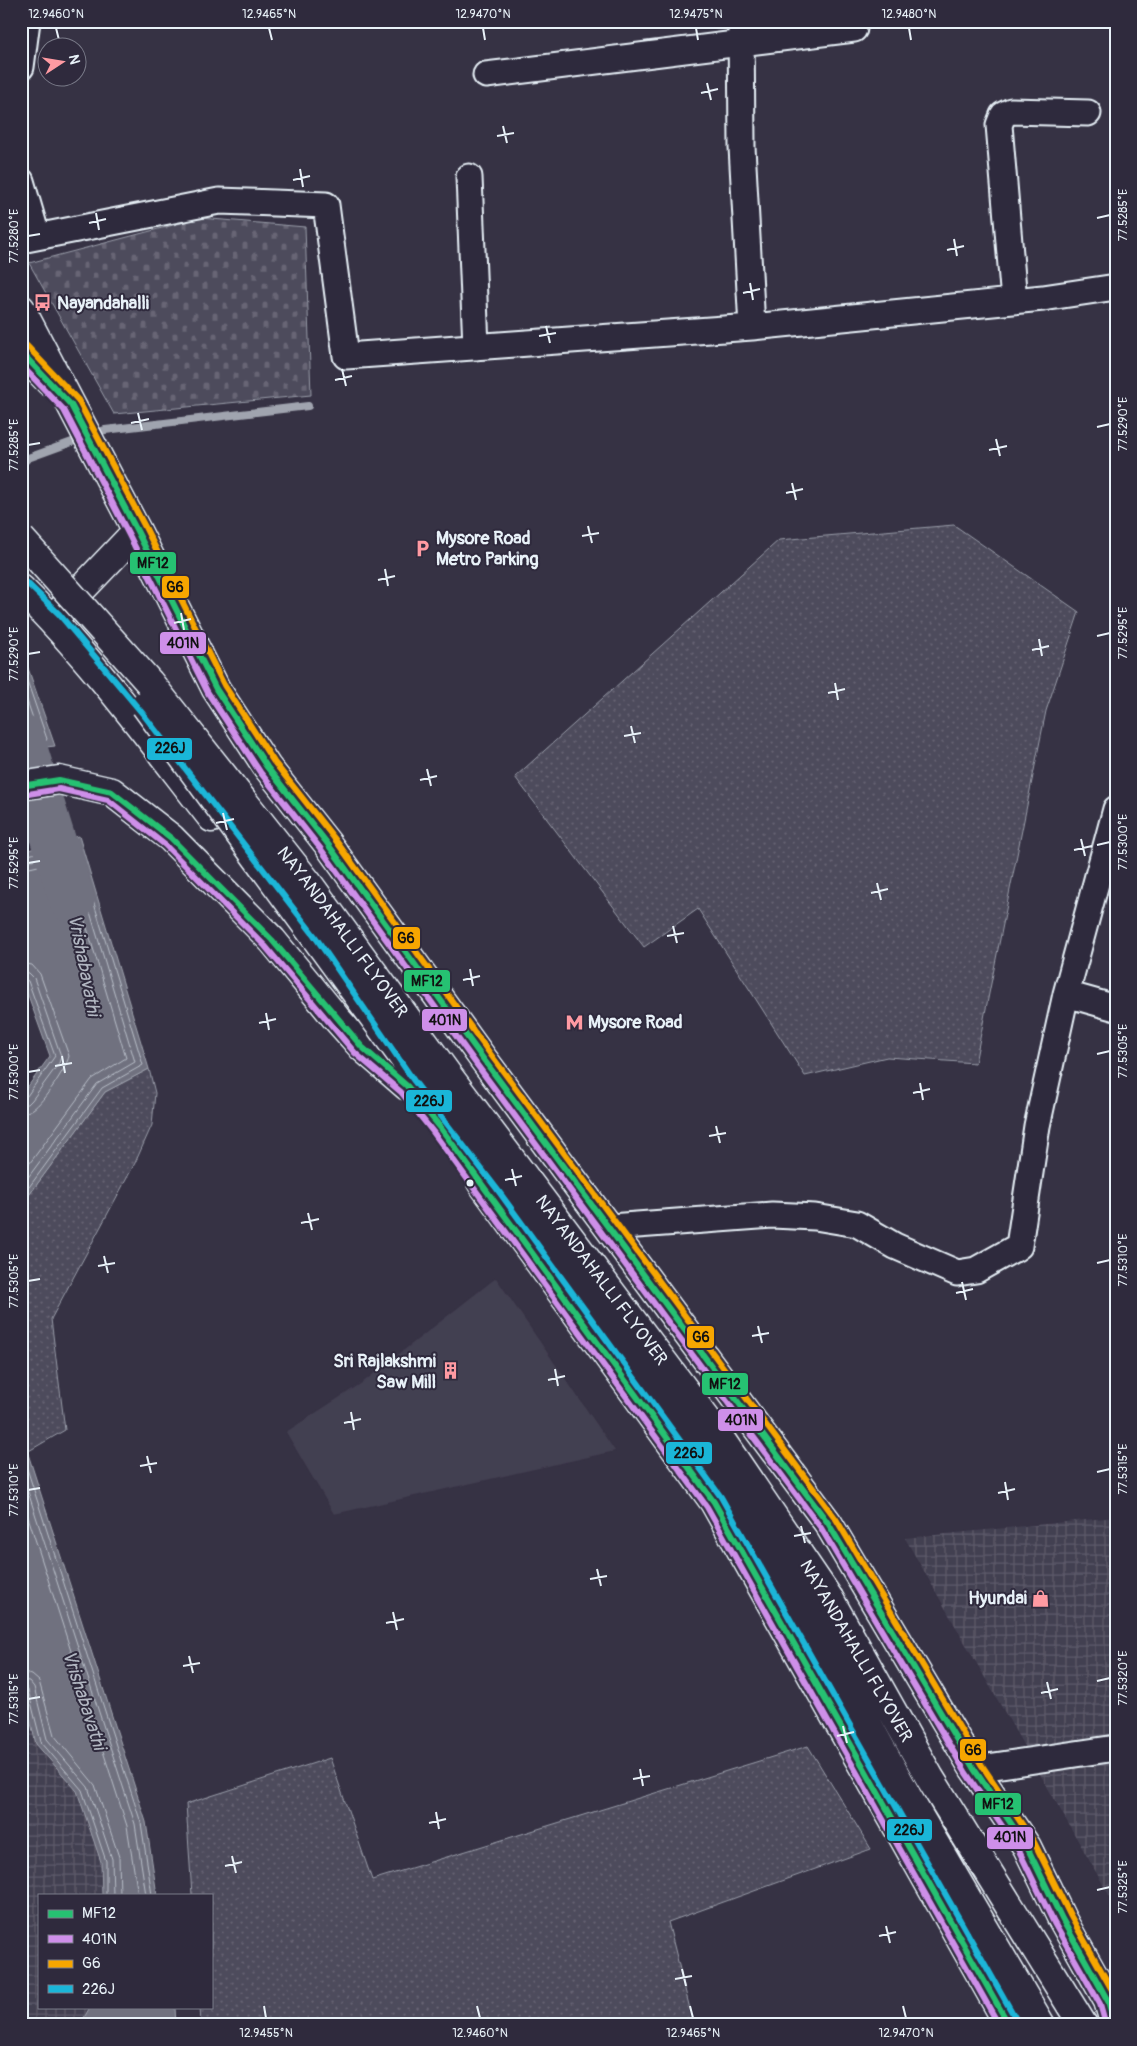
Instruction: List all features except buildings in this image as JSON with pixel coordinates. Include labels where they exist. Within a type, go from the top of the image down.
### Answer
[{"type":"main road","points":[[21,309],[137,531],[216,689],[267,767],[327,843],[484,1060],[610,1227],[828,1523],[974,1769],[1027,1848],[1062,1919],[1108,2001],[1115,2025]]},
{"type":"main road","points":[[21,352],[71,404]]},
{"type":"main road","points":[[52,620],[137,531]]},
{"type":"main road","name":"NAYANDAHALLI FLYOVER","points":[[21,539],[149,682],[308,883],[447,1074],[713,1428],[830,1600],[930,1778],[1082,2023]]},
{"type":"main road","name":"NAYANDAHALLI FLYOVER","points":[[21,565],[137,694],[432,1098],[593,1307],[693,1447],[808,1615],[907,1796],[1041,2025]]},
{"type":"main road","points":[[21,589],[52,620],[136,720],[307,940],[406,1086],[490,1194],[714,1502],[1009,2025]]},
{"type":"main road","points":[[21,786],[59,780],[112,792],[171,838],[272,940],[362,1046],[406,1086]]},
{"type":"street","points":[[21,67],[27,21]]},
{"type":"street","points":[[486,75],[740,32],[854,29]]},
{"type":"street","points":[[740,32],[742,147],[752,327]]},
{"type":"street","points":[[1014,301],[999,125],[1003,114],[1011,111],[1088,113]]},
{"type":"street","points":[[469,177],[476,347]]},
{"type":"street","points":[[21,181],[29,238],[219,201],[326,204],[346,356],[752,327],[1014,301],[1116,287]]},
{"type":"street","points":[[610,1227],[765,1215],[815,1217],[857,1224],[895,1246],[957,1273],[976,1270],[1017,1248],[1037,1126],[1066,994],[1116,809]]},
{"type":"street","points":[[1066,994],[1116,1008]]},
{"type":"street","points":[[974,1769],[1116,1748]]},
{"type":"shaded area","points":[[496,1278],[615,1451],[334,1514],[286,1432],[362,1383]]},
{"type":"shaded area","points":[[1116,1517],[1116,1907],[905,1538]]},
{"type":"shaded area","points":[[21,1682],[36,1744],[77,1791],[101,1862],[102,1894],[38,1894],[38,2008],[89,2008],[80,2025],[21,2025]]},
{"type":"green space","points":[[200,218],[305,227],[311,395],[114,414],[29,263]]},
{"type":"green space","points":[[954,525],[1079,612],[1046,711],[975,1063],[887,1057],[805,1076],[698,909],[644,947],[515,777],[779,540]]},
{"type":"green space","points":[[149,1069],[155,1093],[152,1125],[135,1163],[51,1319],[65,1430],[27,1452],[21,1432],[21,1206],[105,1092]]},
{"type":"green space","points":[[808,1746],[871,1849],[668,1922],[694,2025],[201,2025],[200,2008],[212,2008],[212,1894],[192,1894],[186,1804],[330,1758],[372,1880]]},
{"type":"water","points":[[21,648],[55,746],[21,750]]},
{"type":"water","points":[[79,836],[149,1069],[105,1092],[21,1206],[21,1096],[50,1056],[21,976],[21,852]]},
{"type":"water","points":[[21,1432],[146,1822],[157,1894],[102,1894],[101,1862],[77,1791],[36,1744],[21,1682]]},
{"type":"water","points":[[89,2008],[175,2008],[176,2025],[80,2025]]},
{"type":"waterway","points":[[21,465],[28,458],[105,430],[308,406]]},
{"type":"waterway","name":"Vrishabavathi","points":[[21,736],[72,901]]},
{"type":"transit line","name":"G6","points":[[27,346],[78,400],[145,527],[224,685],[274,762],[334,838],[491,1055],[836,1519],[981,1764],[1034,1842],[1070,1915],[1116,1997]]},
{"type":"transit line","name":"MF12","points":[[21,352],[71,405],[216,689],[267,767],[327,843],[484,1060],[828,1523],[974,1769],[1027,1847],[1062,1919],[1108,2001],[1115,2025]]},
{"type":"transit line","name":"401N","points":[[21,365],[64,410],[208,693],[260,772],[320,848],[477,1065],[821,1528],[966,1773],[1019,1851],[1054,1923],[1100,2004],[1106,2025]]},
{"type":"transit line","name":"226J","points":[[27,583],[59,614],[143,714],[314,935],[414,1081],[497,1189],[721,1497],[1017,2021]]},
{"type":"transit line","name":"MF12","points":[[21,786],[59,780],[112,792],[171,838],[272,940],[362,1047],[407,1086],[440,1127],[714,1502],[1009,2025]]},
{"type":"transit line","name":"401N","points":[[22,795],[59,789],[108,800],[165,845],[265,946],[355,1053],[401,1092],[433,1132],[707,1507],[999,2025]]},
{"type":"place","name":"Nayandahalli","points":[[43,303]]},
{"type":"place","name":"Mysore Road Metro Parking","points":[[422,548]]},
{"type":"place","name":"Mysore Road","points":[[574,1022]]},
{"type":"place","name":"Sri Rajlakshmi Saw Mill","points":[[450,1371]]},
{"type":"place","name":"Hyundai","points":[[1041,1598]]}]
